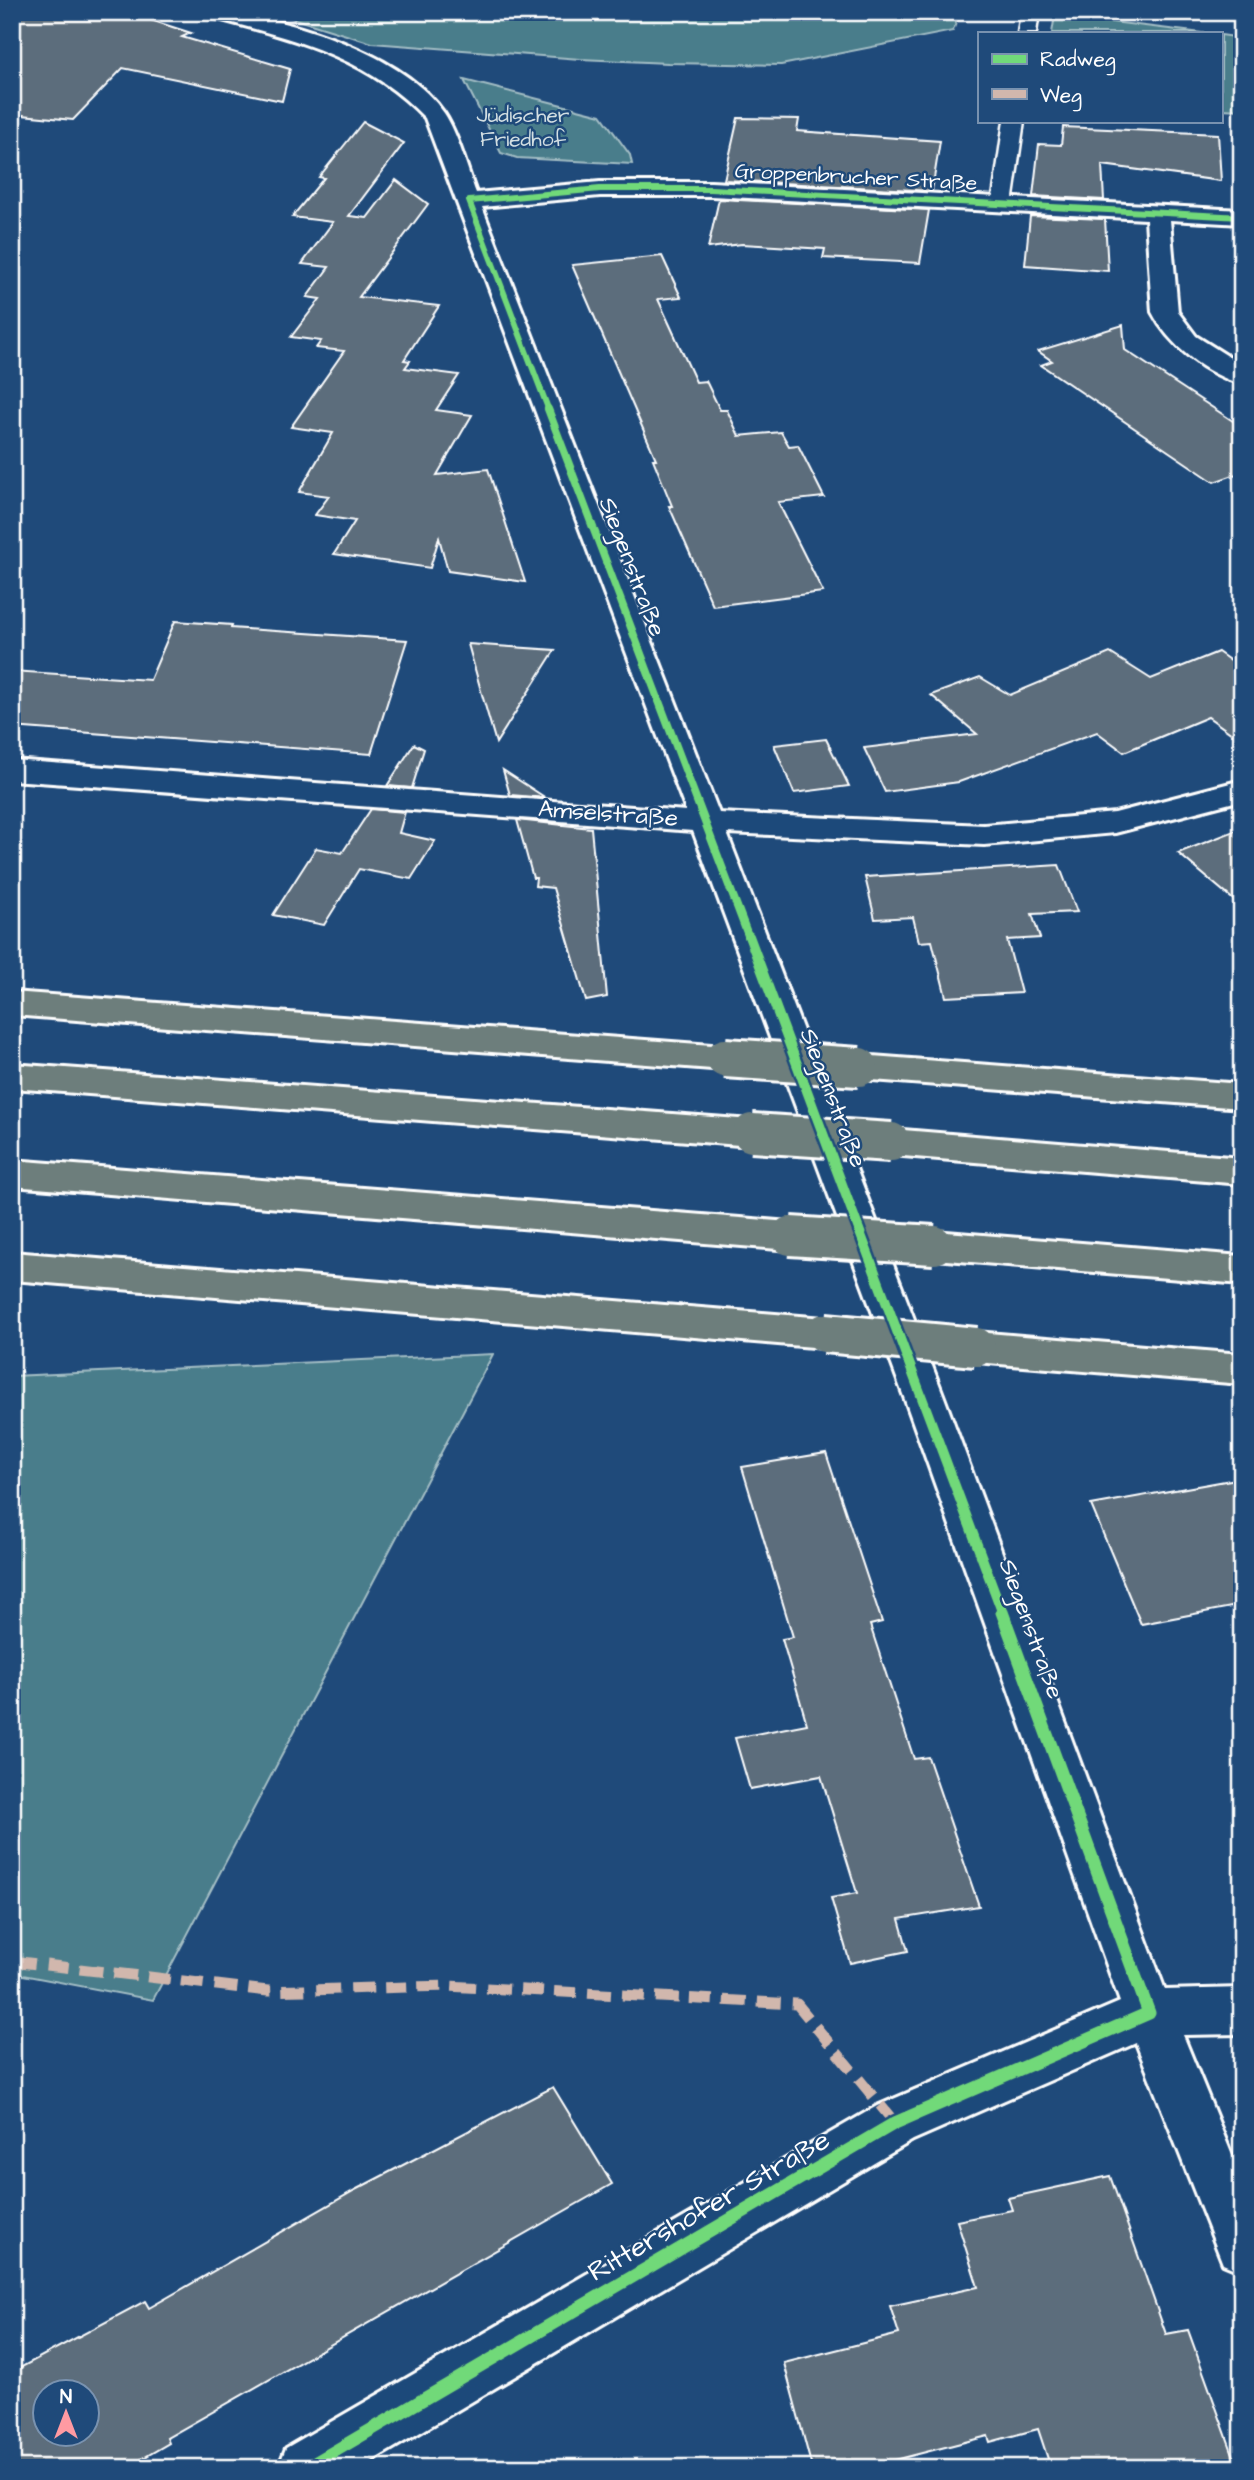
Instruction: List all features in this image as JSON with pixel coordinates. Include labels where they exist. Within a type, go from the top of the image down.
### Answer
[{"type":"highway","points":[[12,1003],[1242,1096]]},
{"type":"highway","points":[[12,1076],[1242,1171]]},
{"type":"highway","points":[[12,1173],[1242,1270]]},
{"type":"highway","points":[[12,1266],[1242,1369]]},
{"type":"street","name":"Siegenstraße","points":[[214,12],[304,37],[371,62],[417,93],[435,116],[707,822],[929,1410],[1149,2012],[1242,2246]]},
{"type":"street","name":"Groppenbrucher Straße","points":[[469,201],[646,188],[1242,217]]},
{"type":"street","points":[[1158,213],[1165,312],[1171,327],[1182,338],[1242,376]]},
{"type":"street","name":"Amselstraße","points":[[12,770],[707,822],[984,835],[1115,823],[1242,790]]},
{"type":"street","name":"Rittershofer Straße","points":[[306,2468],[895,2123],[1149,2012],[1242,2011]]},
{"type":"lane","points":[[1027,32],[1030,12]]},
{"type":"lane","points":[[1168,12],[1187,12]]},
{"type":"lane","points":[[1002,204],[1014,122]]},
{"type":"green space","points":[[272,12],[960,12],[953,31],[781,65],[580,59],[372,43]]},
{"type":"green space","points":[[1055,15],[1194,32],[1052,32]]},
{"type":"green space","points":[[1222,35],[1242,38],[1242,110],[1222,109]]},
{"type":"green space","name":"Jüdischer Friedhof","points":[[464,80],[601,115],[630,155],[632,164],[517,158],[501,153]]},
{"type":"green space","points":[[493,1354],[153,2000],[12,1973],[12,1376]]},
{"type":"building","points":[[12,12],[126,12],[191,33],[182,37],[290,69],[282,101],[123,68],[73,120],[12,114]]},
{"type":"building","points":[[738,118],[799,119],[797,131],[940,141],[932,191],[724,180]]},
{"type":"building","points":[[363,122],[404,143],[349,216],[367,218],[396,180],[428,204],[359,297],[439,306],[404,360],[410,361],[405,368],[459,375],[436,410],[472,415],[437,475],[488,469],[525,582],[448,571],[439,538],[430,568],[334,554],[355,521],[315,515],[329,496],[299,492],[333,433],[291,427],[344,351],[316,348],[321,341],[291,337],[320,299],[307,297],[329,267],[302,264],[333,222],[292,217],[324,178],[319,177]]},
{"type":"building","points":[[1063,127],[1218,134],[1221,181],[1102,165],[1104,200],[1033,196],[1039,144],[1061,145]]},
{"type":"building","points":[[719,199],[929,210],[920,263],[823,258],[825,249],[742,244],[708,248]]},
{"type":"building","points":[[1030,216],[1105,219],[1108,271],[1025,265]]},
{"type":"building","points":[[662,256],[681,297],[658,299],[696,382],[706,381],[720,410],[727,410],[739,436],[781,432],[789,446],[798,445],[824,497],[778,502],[823,592],[713,606],[669,506],[672,506],[653,459],[656,459],[572,265]]},
{"type":"building","points":[[1123,325],[1125,350],[1242,427],[1242,472],[1214,482],[1041,365],[1052,361],[1038,351]]},
{"type":"building","points":[[175,621],[232,625],[231,628],[407,640],[371,754],[12,727],[12,671],[150,680]]},
{"type":"building","points":[[468,644],[555,650],[496,743],[483,698]]},
{"type":"building","points":[[1218,652],[1242,669],[1242,741],[1208,717],[1124,752],[1097,732],[959,782],[885,792],[864,748],[977,734],[931,695],[980,677],[1010,695],[1110,653],[1151,679]]},
{"type":"building","points":[[826,739],[849,786],[794,793],[774,745]]},
{"type":"building","points":[[414,744],[424,749],[412,788],[387,786]]},
{"type":"building","points":[[503,770],[546,798],[510,795]]},
{"type":"building","points":[[371,809],[405,812],[399,833],[435,841],[411,879],[359,869],[324,925],[273,915],[316,848],[342,853]]},
{"type":"building","points":[[517,820],[591,828],[607,997],[586,1001],[553,888],[535,886],[536,878],[533,878]]},
{"type":"building","points":[[1242,828],[1242,907],[1178,853]]},
{"type":"building","points":[[1059,865],[1077,912],[1032,914],[1040,938],[1007,940],[1021,993],[946,997],[932,941],[919,942],[913,917],[875,919],[865,877]]},
{"type":"building","points":[[826,1453],[882,1622],[870,1625],[914,1759],[928,1757],[979,1906],[899,1919],[908,1951],[850,1963],[831,1898],[857,1893],[821,1776],[750,1789],[735,1738],[807,1724],[782,1639],[793,1637],[742,1467]]},
{"type":"building","points":[[1242,1478],[1242,1605],[1141,1624],[1091,1505]]},
{"type":"building","points":[[553,2087],[612,2184],[167,2438],[169,2443],[126,2468],[12,2468],[12,2372],[145,2301],[149,2308],[355,2190]]},
{"type":"building","points":[[1110,2176],[1166,2334],[1188,2330],[1238,2468],[1051,2468],[1038,2429],[990,2442],[988,2436],[864,2468],[812,2468],[784,2363],[899,2334],[890,2306],[978,2287],[957,2221],[1012,2210],[1008,2198]]},
{"type":"marked path","points":[[12,1961],[268,1991],[446,1986],[797,2004],[895,2123]]},
{"type":"cycle path","points":[[306,2468],[895,2123],[1149,2013],[924,1397],[469,201],[600,189],[711,189],[1242,217]]}]
